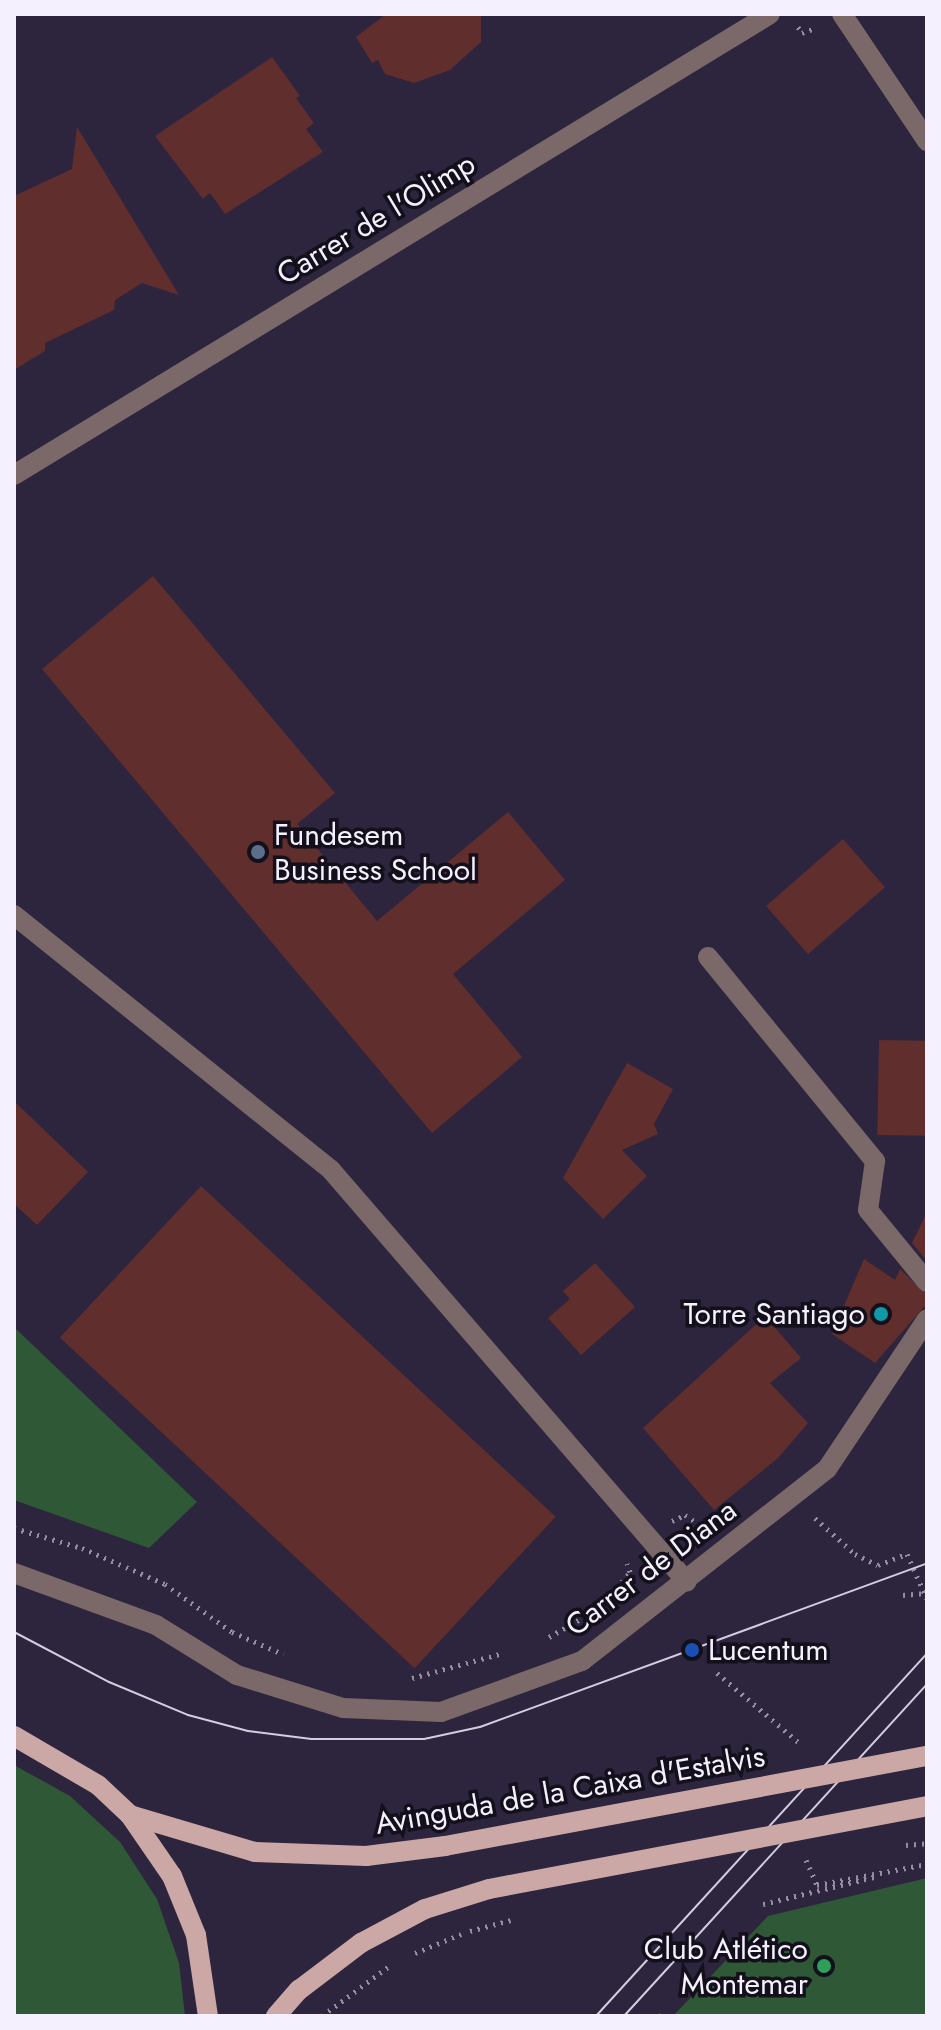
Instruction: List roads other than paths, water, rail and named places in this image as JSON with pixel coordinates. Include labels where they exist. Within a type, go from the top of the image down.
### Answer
[{"type":"main road","points":[[14,1736],[79,1772],[130,1815],[172,1876],[196,1935],[208,2016]]},
{"type":"main road","name":"Avinguda de la Caixa d'Estalvis","points":[[130,1815],[255,1852],[366,1856],[445,1846],[927,1756]]},
{"type":"main road","points":[[276,2016],[299,1990],[361,1943],[425,1909],[489,1889],[927,1806]]},
{"type":"street","name":"Carrer de l'Olimp","points":[[14,475],[770,14]]},
{"type":"street","points":[[832,18],[927,141]]},
{"type":"street","points":[[14,915],[331,1170],[687,1582]]},
{"type":"street","points":[[708,957],[875,1161],[868,1210],[927,1282]]},
{"type":"street","name":"Carrer de Diana","points":[[14,1573],[156,1625],[237,1675],[343,1708],[441,1712],[582,1661],[687,1582],[827,1469],[927,1319]]},
{"type":"tram line","points":[[14,1632],[109,1682],[188,1715],[248,1731],[312,1739],[424,1739],[480,1727],[927,1563]]},
{"type":"tram line","points":[[596,2016],[927,1653]]},
{"type":"tram line","points":[[624,2016],[927,1684]]},
{"type":"place","name":"Fundesem Business School","points":[[258,852]]},
{"type":"place","name":"Torre Santiago","points":[[881,1314]]},
{"type":"place","name":"Lucentum","points":[[692,1650]]},
{"type":"place","name":"Club Atlético Montemar","points":[[824,1966]]}]
